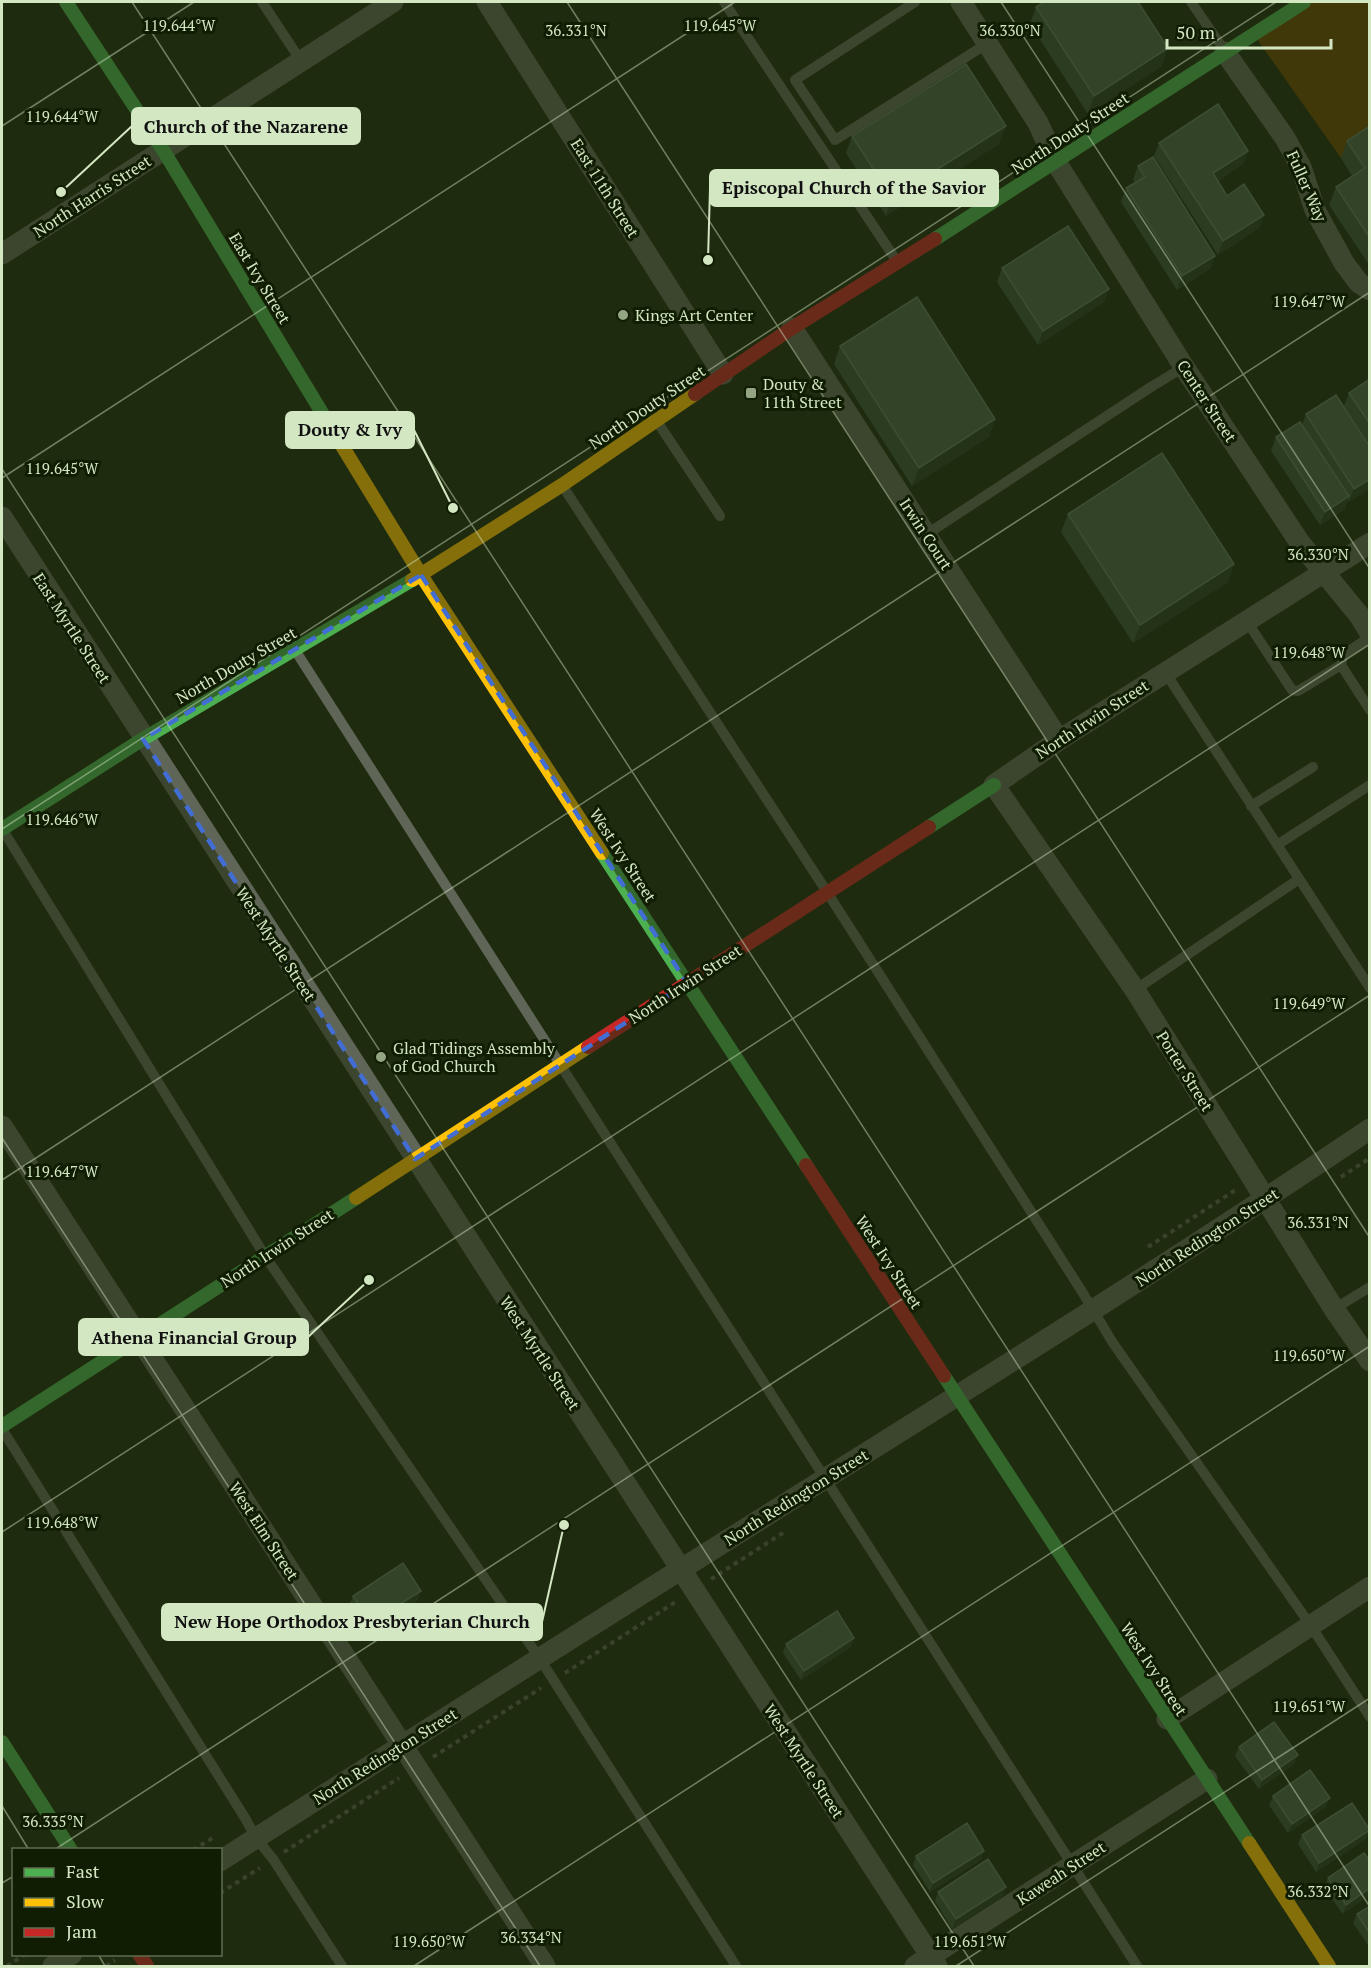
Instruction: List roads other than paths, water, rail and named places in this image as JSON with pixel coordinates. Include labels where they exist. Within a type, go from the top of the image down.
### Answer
[{"type":"street","name":"East Ivy Street","points":[[66,2],[163,150],[421,575]]},
{"type":"street","name":"North Harris Street","points":[[2,254],[393,2]]},
{"type":"street","name":"East 11th Street","points":[[487,2],[723,374]]},
{"type":"street","name":"Center Street","points":[[961,2],[1038,123],[1056,162],[1184,367],[1300,543],[1359,615],[1370,635]]},
{"type":"street","name":"North Douty Street","points":[[2,829],[143,738],[421,575],[562,485],[792,328],[898,263],[1304,2]]},
{"type":"street","name":"Fuller Way","points":[[1225,51],[1285,138],[1301,167],[1315,210],[1344,263],[1359,283],[1370,290]]},
{"type":"street","name":"Irwin Court","points":[[792,328],[1059,740]]},
{"type":"street","name":"East Myrtle Street","points":[[2,517],[143,738]]},
{"type":"street","name":"North Irwin Street","points":[[2,1428],[994,785],[1059,740],[1370,543]]},
{"type":"street","name":"West Ivy Street","points":[[421,575],[1329,1966]]},
{"type":"street","name":"West Myrtle Street","points":[[143,738],[694,1590],[928,1963]]},
{"type":"street","name":"Porter Street","points":[[994,785],[1135,990],[1334,1309],[1370,1361]]},
{"type":"street","name":"West Elm Street","points":[[2,1126],[545,1966]]},
{"type":"street","name":"North Redington Street","points":[[222,1860],[680,1569],[957,1397],[1266,1199],[1370,1129]]},
{"type":"street","points":[[1167,1719],[1370,1587]]},
{"type":"street","points":[[2,1742],[70,1848]]},
{"type":"street","name":"Kaweah Street","points":[[928,1963],[1207,1779]]},
{"type":"street","points":[[53,1966],[69,1956]]},
{"type":"lane","points":[[262,2],[301,61]]},
{"type":"lane","points":[[724,2],[898,263]]},
{"type":"lane","points":[[915,2],[795,80],[835,140],[988,43]]},
{"type":"lane","points":[[1191,2],[1225,51]]},
{"type":"lane","points":[[927,534],[1184,367]]},
{"type":"lane","points":[[656,421],[720,516]]},
{"type":"lane","points":[[562,485],[827,892],[1113,1343],[1311,1626],[1370,1717]]},
{"type":"lane","points":[[1246,620],[1292,690],[1295,691],[1341,665]]},
{"type":"lane","points":[[1370,635],[1343,655],[1341,665],[1370,710]]},
{"type":"lane","points":[[294,650],[1137,1966]]},
{"type":"lane","points":[[1165,672],[1370,988]]},
{"type":"lane","points":[[1251,806],[1312,767]]},
{"type":"lane","points":[[1277,845],[1370,785]]},
{"type":"lane","points":[[2,829],[265,1256],[554,1680],[736,1966]]},
{"type":"lane","points":[[1135,990],[1299,879]]},
{"type":"lane","points":[[1334,1309],[1370,1287]]},
{"type":"lane","points":[[2,1428],[246,1818],[256,1838],[273,1859],[342,1966]]},
{"type":"place","name":"Church of the Nazarene","points":[[61,192]]},
{"type":"place","name":"Episcopal Church of the Savior","points":[[708,260]]},
{"type":"place","name":"Kings Art Center","points":[[623,315]]},
{"type":"place","name":"Douty & 11th Street","points":[[751,393]]},
{"type":"place","name":"Douty & Ivy","points":[[453,508]]},
{"type":"place","name":"Glad Tidings Assembly of God Church","points":[[381,1057]]},
{"type":"place","name":"Athena Financial Group","points":[[369,1280]]},
{"type":"place","name":"New Hope Orthodox Presbyterian Church","points":[[564,1525]]}]
